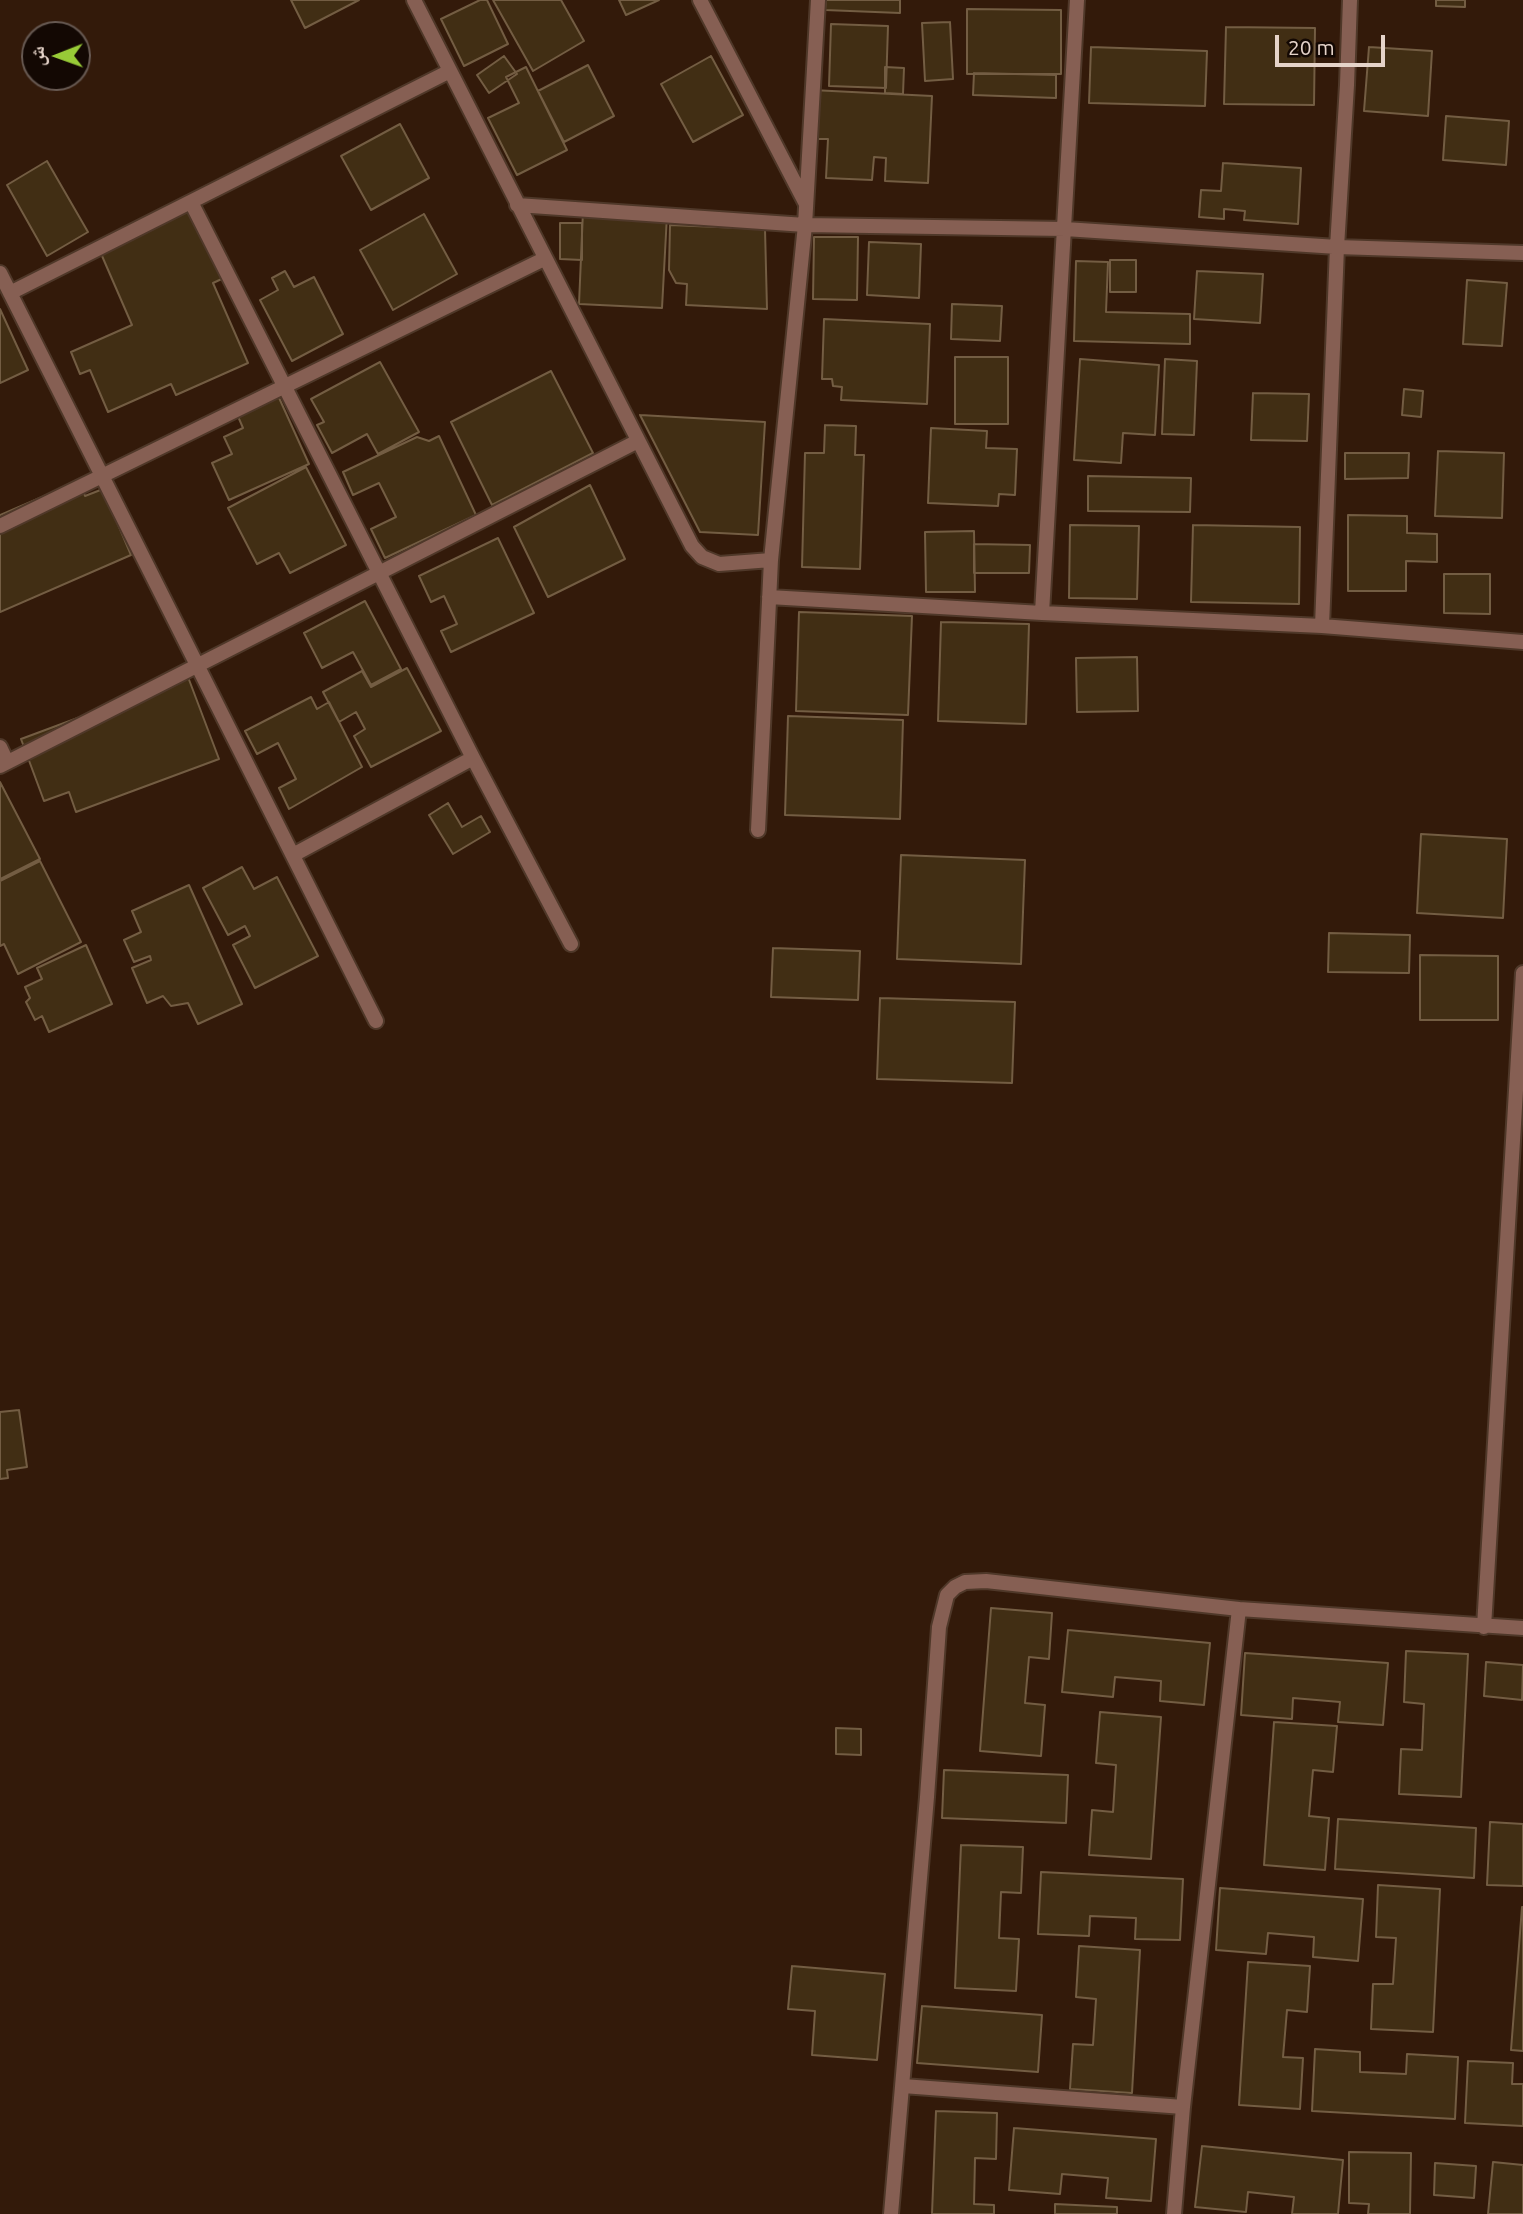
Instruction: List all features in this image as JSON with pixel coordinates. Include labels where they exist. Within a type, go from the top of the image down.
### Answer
[{"type":"street","points":[[414,0],[692,547],[702,557],[719,564],[771,560]]},
{"type":"street","points":[[701,0],[806,206]]},
{"type":"street","points":[[758,830],[771,560],[805,225],[818,0]]},
{"type":"street","points":[[1042,613],[1077,0]]},
{"type":"street","points":[[1322,626],[1350,0]]},
{"type":"street","points":[[10,293],[450,71]]},
{"type":"street","points":[[191,202],[473,758],[571,944]]},
{"type":"street","points":[[517,205],[805,225],[1065,229],[1337,247],[1523,253]]},
{"type":"street","points":[[0,526],[544,259]]},
{"type":"street","points":[[0,273],[376,1021]]},
{"type":"street","points":[[0,747],[4,764],[638,441]]},
{"type":"street","points":[[769,597],[1322,626],[1523,642]]},
{"type":"street","points":[[293,855],[473,758]]},
{"type":"street","points":[[1484,1628],[1523,973]]},
{"type":"street","points":[[891,2214],[939,1627],[947,1595],[954,1587],[965,1582],[986,1581],[1239,1609],[1484,1628],[1523,1628]]},
{"type":"street","points":[[1174,2214],[1183,2107],[1239,1609]]},
{"type":"street","points":[[903,2086],[1183,2107]]},
{"type":"building","points":[[291,0],[359,0],[305,28]]},
{"type":"building","points":[[480,0],[487,0],[508,44],[464,66],[441,19]]},
{"type":"building","points":[[493,0],[561,0],[584,41],[533,71]]},
{"type":"building","points":[[619,0],[659,0],[626,15]]},
{"type":"building","points":[[826,0],[900,0],[900,13],[825,10]]},
{"type":"building","points":[[1436,0],[1465,0],[1465,7],[1436,6]]},
{"type":"building","points":[[967,9],[1061,10],[1061,74],[967,74]]},
{"type":"building","points":[[950,22],[953,79],[925,81],[922,23]]},
{"type":"building","points":[[831,24],[888,26],[886,88],[829,86]]},
{"type":"building","points":[[1226,27],[1315,28],[1314,105],[1224,104]]},
{"type":"building","points":[[1091,47],[1207,51],[1205,106],[1089,103]]},
{"type":"building","points":[[1369,47],[1432,51],[1428,116],[1364,111]]},
{"type":"building","points":[[504,56],[517,74],[489,93],[477,75]]},
{"type":"building","points":[[711,56],[743,115],[693,142],[661,84]]},
{"type":"building","points":[[588,65],[614,116],[564,142],[538,91]]},
{"type":"building","points":[[526,67],[567,150],[517,175],[488,118],[519,103],[506,77]]},
{"type":"building","points":[[885,67],[904,68],[903,94],[885,93]]},
{"type":"building","points":[[974,73],[1056,75],[1056,98],[973,95]]},
{"type":"building","points":[[812,90],[932,96],[928,183],[885,181],[886,158],[874,157],[872,180],[826,178],[828,139],[809,139]]},
{"type":"building","points":[[1446,116],[1509,121],[1506,165],[1443,160]]},
{"type":"building","points":[[400,124],[429,178],[371,210],[341,156]]},
{"type":"building","points":[[47,161],[88,232],[47,256],[7,185]]},
{"type":"building","points":[[1223,163],[1301,168],[1298,224],[1244,220],[1245,211],[1224,209],[1224,219],[1199,217],[1201,190],[1221,191]]},
{"type":"building","points":[[194,204],[226,277],[213,283],[248,363],[176,395],[171,384],[108,412],[90,370],[80,374],[71,352],[132,325],[99,249]]},
{"type":"building","points":[[583,211],[667,215],[662,308],[579,304]]},
{"type":"building","points":[[424,214],[457,274],[393,310],[360,250]]},
{"type":"building","points":[[560,223],[582,223],[582,260],[560,259]]},
{"type":"building","points":[[670,225],[765,229],[767,309],[686,305],[687,284],[676,283],[669,270]]},
{"type":"building","points":[[814,237],[858,237],[857,300],[813,299]]},
{"type":"building","points":[[869,242],[921,244],[919,298],[867,295]]},
{"type":"building","points":[[1110,260],[1136,260],[1136,292],[1110,292]]},
{"type":"building","points":[[1076,261],[1108,262],[1106,312],[1190,314],[1190,344],[1074,341]]},
{"type":"building","points":[[285,271],[294,287],[314,277],[343,334],[292,361],[260,300],[278,290],[272,278]]},
{"type":"building","points":[[1197,271],[1263,274],[1260,323],[1194,319]]},
{"type":"building","points":[[1467,280],[1507,283],[1502,346],[1463,344]]},
{"type":"building","points":[[952,304],[1002,306],[1000,341],[951,339]]},
{"type":"building","points":[[0,309],[28,370],[0,383]]},
{"type":"building","points":[[824,319],[930,324],[927,404],[841,400],[842,387],[833,386],[832,379],[822,379]]},
{"type":"building","points":[[955,357],[1008,357],[1008,424],[955,424]]},
{"type":"building","points":[[1080,359],[1159,365],[1155,435],[1123,433],[1121,463],[1074,460]]},
{"type":"building","points":[[1165,359],[1197,361],[1194,435],[1162,434]]},
{"type":"building","points":[[380,362],[419,432],[378,454],[367,434],[332,453],[317,425],[324,422],[311,399]]},
{"type":"building","points":[[551,371],[593,453],[492,505],[451,422]]},
{"type":"building","points":[[275,389],[309,464],[229,500],[212,463],[232,454],[224,437],[243,428],[234,407]]},
{"type":"building","points":[[1404,389],[1423,391],[1421,417],[1402,415]]},
{"type":"building","points":[[1253,393],[1309,394],[1307,441],[1251,440]]},
{"type":"building","points":[[640,415],[765,422],[758,535],[700,532]]},
{"type":"building","points":[[825,425],[856,426],[855,455],[864,455],[860,569],[802,567],[805,453],[824,453]]},
{"type":"building","points":[[931,428],[987,431],[986,448],[1017,449],[1015,495],[999,494],[998,506],[928,503]]},
{"type":"building","points":[[439,436],[476,515],[385,558],[371,529],[396,517],[379,483],[353,495],[343,472],[417,437],[429,441]]},
{"type":"building","points":[[1438,451],[1504,453],[1502,518],[1435,516]]},
{"type":"building","points":[[1345,453],[1409,453],[1408,478],[1345,479]]},
{"type":"building","points":[[306,467],[346,545],[290,573],[279,553],[257,564],[228,508]]},
{"type":"building","points":[[1088,476],[1191,478],[1190,512],[1088,511]]},
{"type":"building","points":[[79,481],[85,496],[103,489],[131,555],[0,612],[0,515]]},
{"type":"building","points":[[590,485],[625,559],[548,597],[514,527]]},
{"type":"building","points":[[1348,515],[1407,516],[1407,533],[1437,534],[1437,562],[1406,561],[1406,591],[1348,591]]},
{"type":"building","points":[[1070,525],[1139,526],[1137,599],[1069,598]]},
{"type":"building","points":[[1193,525],[1300,527],[1299,604],[1191,602]]},
{"type":"building","points":[[974,531],[975,592],[926,592],[925,532]]},
{"type":"building","points":[[498,538],[534,613],[451,652],[441,631],[457,624],[444,596],[431,602],[419,576]]},
{"type":"building","points":[[974,544],[1030,545],[1029,573],[974,573]]},
{"type":"building","points":[[1444,574],[1490,574],[1490,614],[1444,613]]},
{"type":"building","points":[[365,601],[401,669],[371,685],[353,652],[322,668],[304,633]]},
{"type":"building","points":[[799,612],[912,616],[908,715],[796,711]]},
{"type":"building","points":[[941,622],[1029,624],[1026,724],[938,721]]},
{"type":"building","points":[[1137,657],[1138,711],[1077,712],[1076,658]]},
{"type":"building","points":[[407,668],[441,731],[371,767],[354,736],[365,729],[356,712],[339,722],[323,692],[362,671],[371,687]]},
{"type":"building","points":[[188,677],[219,759],[76,812],[69,792],[44,801],[21,739]]},
{"type":"building","points":[[311,697],[317,709],[329,702],[362,767],[289,809],[279,788],[296,779],[278,743],[257,754],[245,731]]},
{"type":"building","points":[[788,716],[903,720],[900,819],[785,815]]},
{"type":"building","points":[[0,782],[40,859],[0,879]]},
{"type":"building","points":[[448,803],[462,827],[481,816],[490,832],[453,854],[429,815]]},
{"type":"building","points":[[1421,834],[1507,839],[1503,918],[1417,913]]},
{"type":"building","points":[[901,855],[1025,860],[1021,964],[897,959]]},
{"type":"building","points":[[40,861],[81,942],[18,974],[4,944],[0,946],[0,881]]},
{"type":"building","points":[[242,867],[254,889],[277,877],[318,956],[255,988],[233,945],[250,936],[245,926],[228,935],[203,888]]},
{"type":"building","points":[[189,885],[242,1004],[198,1024],[188,1003],[171,1006],[163,996],[147,1003],[132,968],[151,960],[150,956],[134,962],[124,940],[141,932],[132,911]]},
{"type":"building","points":[[1329,933],[1410,935],[1409,973],[1328,972]]},
{"type":"building","points":[[86,945],[112,1004],[49,1032],[42,1016],[35,1020],[26,1002],[30,998],[25,987],[42,979],[37,968]]},
{"type":"building","points":[[773,948],[860,951],[858,1000],[771,997]]},
{"type":"building","points":[[1420,955],[1498,956],[1498,1020],[1420,1020]]},
{"type":"building","points":[[880,998],[1015,1002],[1012,1083],[877,1079]]},
{"type":"building","points":[[19,1410],[27,1467],[7,1470],[8,1478],[0,1479],[0,1412]]},
{"type":"building","points":[[991,1608],[1052,1613],[1049,1659],[1029,1657],[1025,1703],[1045,1705],[1041,1756],[980,1751]]},
{"type":"building","points":[[1068,1630],[1210,1643],[1204,1705],[1160,1701],[1161,1681],[1115,1677],[1113,1697],[1062,1692]]},
{"type":"building","points":[[1406,1651],[1468,1654],[1461,1797],[1399,1794],[1401,1749],[1422,1750],[1424,1704],[1404,1702]]},
{"type":"building","points":[[1245,1653],[1388,1663],[1383,1725],[1338,1722],[1340,1702],[1293,1698],[1292,1719],[1241,1715]]},
{"type":"building","points":[[1486,1662],[1523,1665],[1522,1700],[1484,1696]]},
{"type":"building","points":[[1100,1712],[1161,1717],[1151,1859],[1089,1855],[1092,1810],[1113,1812],[1116,1765],[1096,1763]]},
{"type":"building","points":[[1274,1722],[1337,1726],[1333,1772],[1313,1770],[1309,1816],[1329,1818],[1325,1870],[1264,1865]]},
{"type":"building","points":[[836,1728],[861,1729],[861,1755],[836,1754]]},
{"type":"building","points":[[944,1770],[1068,1775],[1066,1823],[942,1818]]},
{"type":"building","points":[[1338,1819],[1476,1828],[1474,1878],[1335,1869]]},
{"type":"building","points":[[1490,1822],[1523,1824],[1523,1886],[1487,1885]]},
{"type":"building","points":[[961,1845],[1023,1847],[1021,1893],[1001,1892],[999,1938],[1019,1939],[1016,1991],[955,1988]]},
{"type":"building","points":[[1041,1872],[1183,1879],[1180,1940],[1135,1939],[1136,1918],[1090,1916],[1089,1936],[1038,1934]]},
{"type":"building","points":[[1378,1885],[1440,1889],[1433,2032],[1371,2029],[1373,1984],[1393,1984],[1396,1938],[1376,1937]]},
{"type":"building","points":[[1220,1888],[1363,1899],[1358,1961],[1313,1957],[1314,1937],[1268,1933],[1266,1954],[1216,1950]]},
{"type":"building","points":[[1523,1907],[1523,2051],[1511,2050]]},
{"type":"building","points":[[1079,1946],[1140,1950],[1132,2093],[1070,2089],[1073,2044],[1093,2045],[1096,1999],[1076,1997]]},
{"type":"building","points":[[1248,1962],[1310,1966],[1307,2012],[1287,2010],[1283,2057],[1303,2058],[1300,2109],[1239,2105]]},
{"type":"building","points":[[792,1966],[885,1974],[877,2060],[812,2055],[815,2011],[788,2009]]},
{"type":"building","points":[[922,2006],[1042,2015],[1038,2072],[917,2063]]},
{"type":"building","points":[[1315,2049],[1360,2052],[1360,2072],[1406,2074],[1407,2054],[1458,2057],[1455,2119],[1312,2111]]},
{"type":"building","points":[[1468,2061],[1513,2063],[1512,2084],[1523,2084],[1523,2126],[1465,2123]]},
{"type":"building","points":[[936,2111],[997,2113],[996,2159],[975,2158],[974,2204],[994,2205],[994,2214],[932,2214]]},
{"type":"building","points":[[1014,2128],[1156,2139],[1151,2201],[1106,2198],[1108,2178],[1062,2174],[1060,2194],[1009,2190]]},
{"type":"building","points":[[1202,2146],[1343,2160],[1338,2214],[1292,2214],[1294,2197],[1248,2192],[1246,2212],[1195,2207]]},
{"type":"building","points":[[1349,2152],[1411,2153],[1410,2214],[1368,2214],[1369,2204],[1349,2203]]},
{"type":"building","points":[[1493,2162],[1523,2165],[1523,2214],[1488,2214]]},
{"type":"building","points":[[1435,2163],[1476,2166],[1474,2198],[1434,2195]]},
{"type":"building","points":[[1055,2204],[1117,2207],[1117,2214],[1055,2214]]}]
